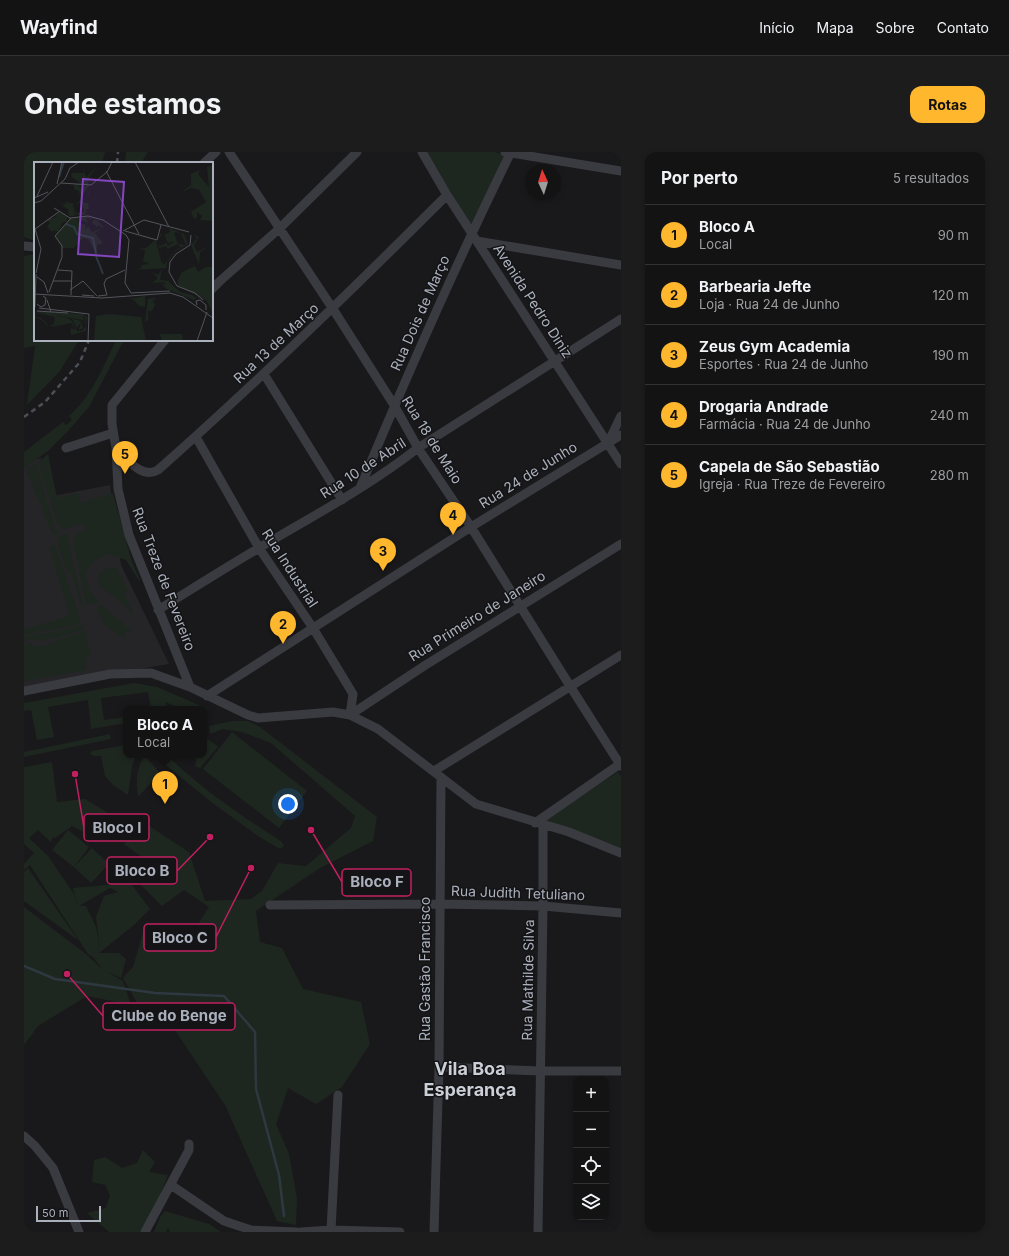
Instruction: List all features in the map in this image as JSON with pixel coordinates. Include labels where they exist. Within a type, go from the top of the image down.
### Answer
[{"type":"street","points":[[205,162],[216,152]]},
{"type":"street","name":"Rua 18 de Maio","points":[[230,152],[333,309],[394,405],[418,448],[471,527],[620,765]]},
{"type":"street","points":[[213,288],[280,228],[357,152]]},
{"type":"street","name":"Avenida Pedro Diniz","points":[[422,152],[447,195],[621,464]]},
{"type":"street","points":[[509,152],[621,171]]},
{"type":"street","name":"Rua Dois de Março","points":[[360,488],[394,405],[509,152]]},
{"type":"street","name":"Rua 13 de Março","points":[[116,448],[137,468],[146,473],[154,473],[196,437],[333,309],[447,195]]},
{"type":"street","points":[[477,241],[621,265]]},
{"type":"street","points":[[213,276],[220,281]]},
{"type":"street","name":"Rua 10 de Abril","points":[[158,610],[259,548],[342,500],[418,448],[621,319]]},
{"type":"street","name":"Rua Treze de Fevereiro","points":[[164,341],[112,405],[112,428],[116,448],[116,472],[129,536],[190,687]]},
{"type":"street","points":[[264,374],[342,500]]},
{"type":"street","points":[[608,443],[621,416]]},
{"type":"street","points":[[66,448],[112,428]]},
{"type":"street","name":"Rua 24 de Junho","points":[[208,696],[471,527],[621,435]]},
{"type":"street","name":"Rua Industrial","points":[[196,437],[259,548],[313,628],[353,694],[350,716]]},
{"type":"street","name":"Rua Primeiro de Janeiro","points":[[350,716],[424,666],[621,544]]},
{"type":"street","points":[[434,771],[621,655]]},
{"type":"street","points":[[24,691],[110,674],[130,672],[151,673],[190,687],[248,715],[258,718],[333,712],[350,716],[378,729],[476,804],[569,832],[621,853]]},
{"type":"street","points":[[539,823],[620,765]]},
{"type":"street","name":"Rua Gastão Francisco","points":[[434,1232],[439,1067],[441,777]]},
{"type":"street","name":"Rua Mathilde Silva","points":[[538,1232],[543,906],[539,823]]},
{"type":"street","name":"Rua Judith Tetuliano","points":[[270,905],[439,904],[543,906],[621,912]]},
{"type":"street","points":[[439,1067],[540,1071],[621,1071]]},
{"type":"street","points":[[330,1230],[338,1095]]},
{"type":"street","points":[[24,1136],[36,1146],[53,1168],[79,1232]]},
{"type":"street","points":[[145,1232],[189,1150],[189,1144]]},
{"type":"street","points":[[171,1185],[224,1221],[251,1230],[297,1232]]},
{"type":"street","points":[[301,1232],[330,1230],[400,1232]]},
{"type":"shaded area","points":[[24,152],[105,152],[102,162],[34,162],[34,241],[24,237]]},
{"type":"shaded area","points":[[126,152],[148,152],[142,162],[125,162]]},
{"type":"shaded area","points":[[425,152],[493,152],[506,154],[472,227]]},
{"type":"shaded area","points":[[34,254],[34,341],[78,341],[60,371],[27,405],[35,346],[24,348],[24,256]]},
{"type":"shaded area","points":[[116,341],[123,341],[89,407],[48,451],[24,468],[24,452],[63,422],[66,425],[72,420],[69,416],[84,400],[102,370]]},
{"type":"shaded area","points":[[48,454],[57,498],[78,493],[81,503],[113,493],[132,562],[140,580],[139,581],[126,560],[108,554],[95,560],[85,573],[90,591],[99,602],[86,605],[73,539],[79,532],[85,531],[83,524],[63,529],[57,524],[38,463]]},
{"type":"shaded area","points":[[41,458],[53,496],[110,485],[121,565],[169,664],[24,688],[24,463]]},
{"type":"shaded area","points":[[36,463],[57,535],[53,535],[26,470]]},
{"type":"shaded area","points":[[67,534],[83,607],[81,607],[71,571],[67,572],[56,538]]},
{"type":"shaded area","points":[[55,545],[81,621],[77,625],[24,635],[24,629],[70,616],[49,547]]},
{"type":"shaded area","points":[[116,568],[128,591],[124,594],[134,615],[120,601],[100,587],[98,581],[99,574],[105,569]]},
{"type":"shaded area","points":[[100,604],[132,631],[123,633],[127,639],[107,627],[101,619],[99,613],[97,606]]},
{"type":"shaded area","points":[[84,625],[83,630],[56,638],[42,640],[27,639],[24,643],[24,637]]},
{"type":"shaded area","points":[[85,631],[91,656],[85,658],[86,670],[24,681],[24,647],[29,642],[36,647],[45,646]]},
{"type":"shaded area","points":[[134,683],[157,687],[201,706],[173,706],[166,702],[167,706],[150,706],[148,692],[101,698],[104,720],[123,717],[123,724],[91,729],[88,700],[48,707],[54,737],[37,740],[31,710],[24,711],[24,703]]},
{"type":"shaded area","points":[[232,721],[248,721],[260,727],[377,817],[373,841],[320,868],[256,911],[260,942],[282,948],[303,989],[361,1002],[370,1044],[342,1087],[316,1104],[288,1088],[276,1124],[289,1154],[297,1198],[296,1225],[277,1221],[225,1105],[163,1012],[139,1006],[123,978],[133,967],[145,926],[186,943],[209,907],[184,890],[162,906],[132,876],[131,884],[150,909],[134,925],[99,953],[119,953],[126,959],[121,978],[106,971],[123,981],[131,1005],[87,996],[38,1026],[24,1045],[24,907],[86,954],[103,970],[93,957],[88,954],[30,865],[24,870],[24,864],[34,853],[24,844],[24,767],[52,762],[57,802],[85,799],[110,814],[106,824],[93,837],[72,826],[55,838],[53,837],[51,842],[38,830],[29,838],[48,856],[74,894],[78,906],[73,888],[105,885],[121,881],[132,873],[142,857],[124,844],[140,820],[189,852],[205,901],[251,899],[262,891],[278,863],[306,866],[351,828],[355,816],[271,743],[242,732],[223,729],[210,734],[209,726]],"holes":[[[110,888],[118,892],[104,896],[96,917],[100,952],[96,927],[86,906],[79,906]]]},
{"type":"shaded area","points":[[232,732],[307,791],[279,828],[203,769]]},
{"type":"shaded area","points":[[110,734],[111,739],[24,757],[24,752]]},
{"type":"shaded area","points":[[207,738],[218,747],[200,768],[195,766],[196,758],[207,758]]},
{"type":"shaded area","points":[[123,746],[123,758],[135,758],[132,767],[128,795],[113,785],[105,776],[101,756],[94,756],[90,754],[92,751]]},
{"type":"shaded area","points":[[144,758],[147,758],[160,773],[138,797],[137,775]]},
{"type":"shaded area","points":[[160,758],[170,758],[208,791],[282,842],[284,846],[282,848],[278,848],[258,836],[211,802],[167,766]]},
{"type":"shaded area","points":[[618,772],[621,776],[621,851],[545,823],[545,818]]},
{"type":"shaded area","points":[[68,830],[89,847],[74,867],[52,850]]},
{"type":"shaded area","points":[[92,848],[109,864],[91,883],[74,867]]},
{"type":"shaded area","points":[[28,868],[78,940],[24,901],[24,872]]},
{"type":"shaded area","points":[[143,1150],[155,1162],[149,1172],[168,1175],[148,1225],[141,1232],[109,1232],[87,1213],[106,1208],[110,1195],[105,1185],[92,1182],[94,1160],[105,1157],[122,1168],[137,1163]]},
{"type":"shaded area","points":[[165,1211],[209,1224],[221,1232],[170,1232],[168,1227],[166,1232],[154,1232],[160,1217]]},
{"type":"waterway","points":[[24,966],[55,979],[155,993],[224,996],[255,1032],[256,1089],[279,1175],[284,1216]]},
{"type":"railway","points":[[117,162],[118,152]]},
{"type":"railway","points":[[24,417],[45,402],[80,362],[89,341]]},
{"type":"place","name":"Capela de São Sebastião","points":[[125,474]]},
{"type":"place","name":"Drogaria Andrade","points":[[453,535]]},
{"type":"place","name":"Zeus Gym Academia","points":[[383,571]]},
{"type":"place","name":"Barbearia Jefte","points":[[283,644]]},
{"type":"place","name":"Bloco I","points":[[75,774]]},
{"type":"place","name":"Bloco A","points":[[165,804]]},
{"type":"place","name":"Bloco F","points":[[311,830]]},
{"type":"place","name":"Bloco B","points":[[210,837]]},
{"type":"place","name":"Bloco C","points":[[251,868]]},
{"type":"place","name":"Clube do Benge","points":[[67,974]]},
{"type":"district","name":"Vila Boa Esperança","points":[[470,1079]]}]
